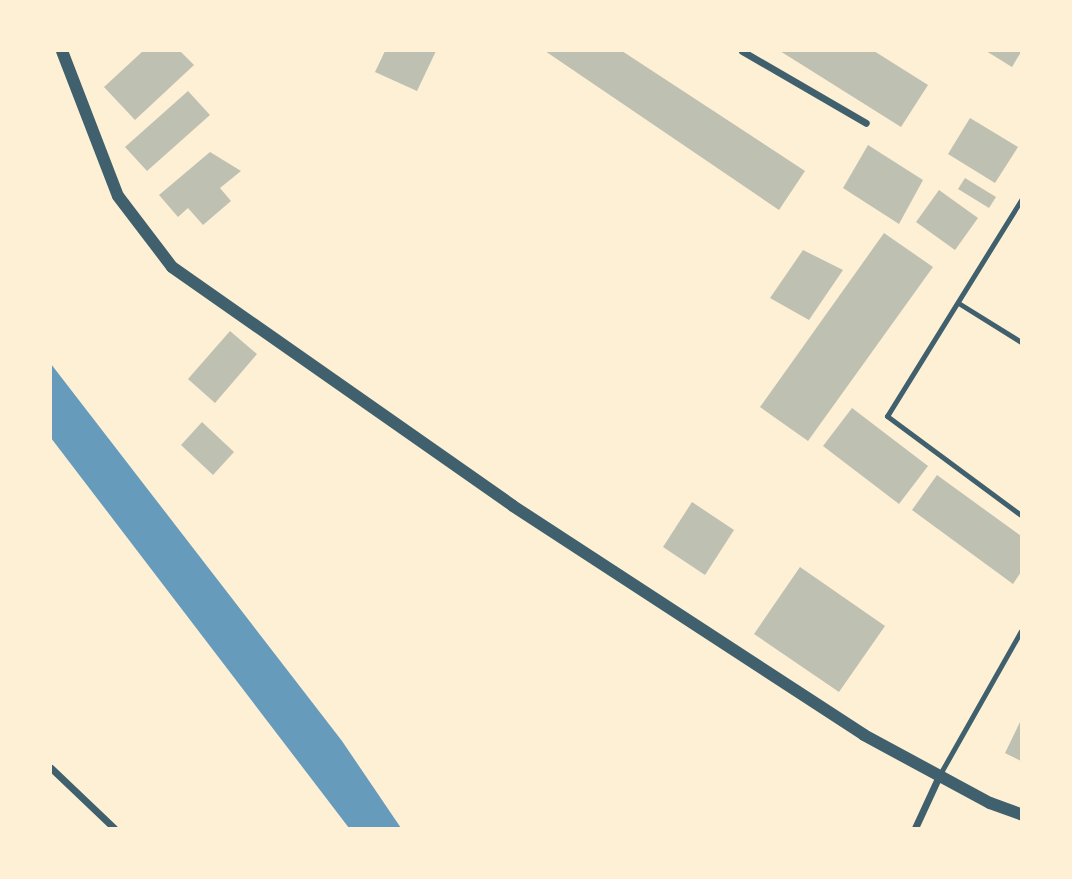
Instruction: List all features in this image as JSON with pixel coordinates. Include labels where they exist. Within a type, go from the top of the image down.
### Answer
[{"type":"street","points":[[62,51],[118,196],[172,267],[513,506],[864,735],[939,776],[1021,814]]},
{"type":"street","points":[[742,51],[866,123]]},
{"type":"street","points":[[51,768],[114,828]]},
{"type":"street","points":[[915,828],[939,776]]},
{"type":"lane","points":[[1021,200],[960,304],[887,416],[1021,514]]},
{"type":"lane","points":[[960,304],[1021,342]]},
{"type":"lane","points":[[939,776],[1021,631]]},
{"type":"water","points":[[51,364],[342,741],[401,828],[349,828],[51,438]]},
{"type":"building","points":[[143,51],[180,51],[194,65],[135,120],[104,87]]},
{"type":"building","points":[[385,51],[436,51],[417,91],[375,72]]},
{"type":"building","points":[[545,51],[622,51],[805,171],[779,210]]},
{"type":"building","points":[[780,51],[874,51],[928,85],[901,127]]},
{"type":"building","points":[[986,51],[1021,51],[1021,52],[1012,67]]},
{"type":"building","points":[[188,91],[210,115],[147,171],[125,147]]},
{"type":"building","points":[[970,118],[1018,147],[995,183],[948,154]]},
{"type":"building","points":[[868,145],[923,180],[899,224],[843,188]]},
{"type":"building","points":[[210,152],[241,171],[220,188],[231,201],[203,225],[188,208],[178,217],[159,195]]},
{"type":"building","points":[[965,178],[996,197],[989,208],[958,189]]},
{"type":"building","points":[[939,190],[978,218],[955,250],[916,222]]},
{"type":"building","points":[[884,233],[933,267],[808,441],[760,407]]},
{"type":"building","points":[[803,250],[843,270],[809,320],[770,298]]},
{"type":"building","points":[[230,331],[257,354],[215,403],[188,379]]},
{"type":"building","points":[[852,408],[928,466],[899,504],[823,446]]},
{"type":"building","points":[[202,422],[234,452],[213,475],[181,445]]},
{"type":"building","points":[[937,475],[1021,536],[1021,572],[1013,584],[912,510]]},
{"type":"building","points":[[692,502],[734,530],[705,575],[663,547]]},
{"type":"building","points":[[800,567],[885,626],[839,692],[754,634]]},
{"type":"building","points":[[1021,720],[1021,761],[1005,753]]}]
